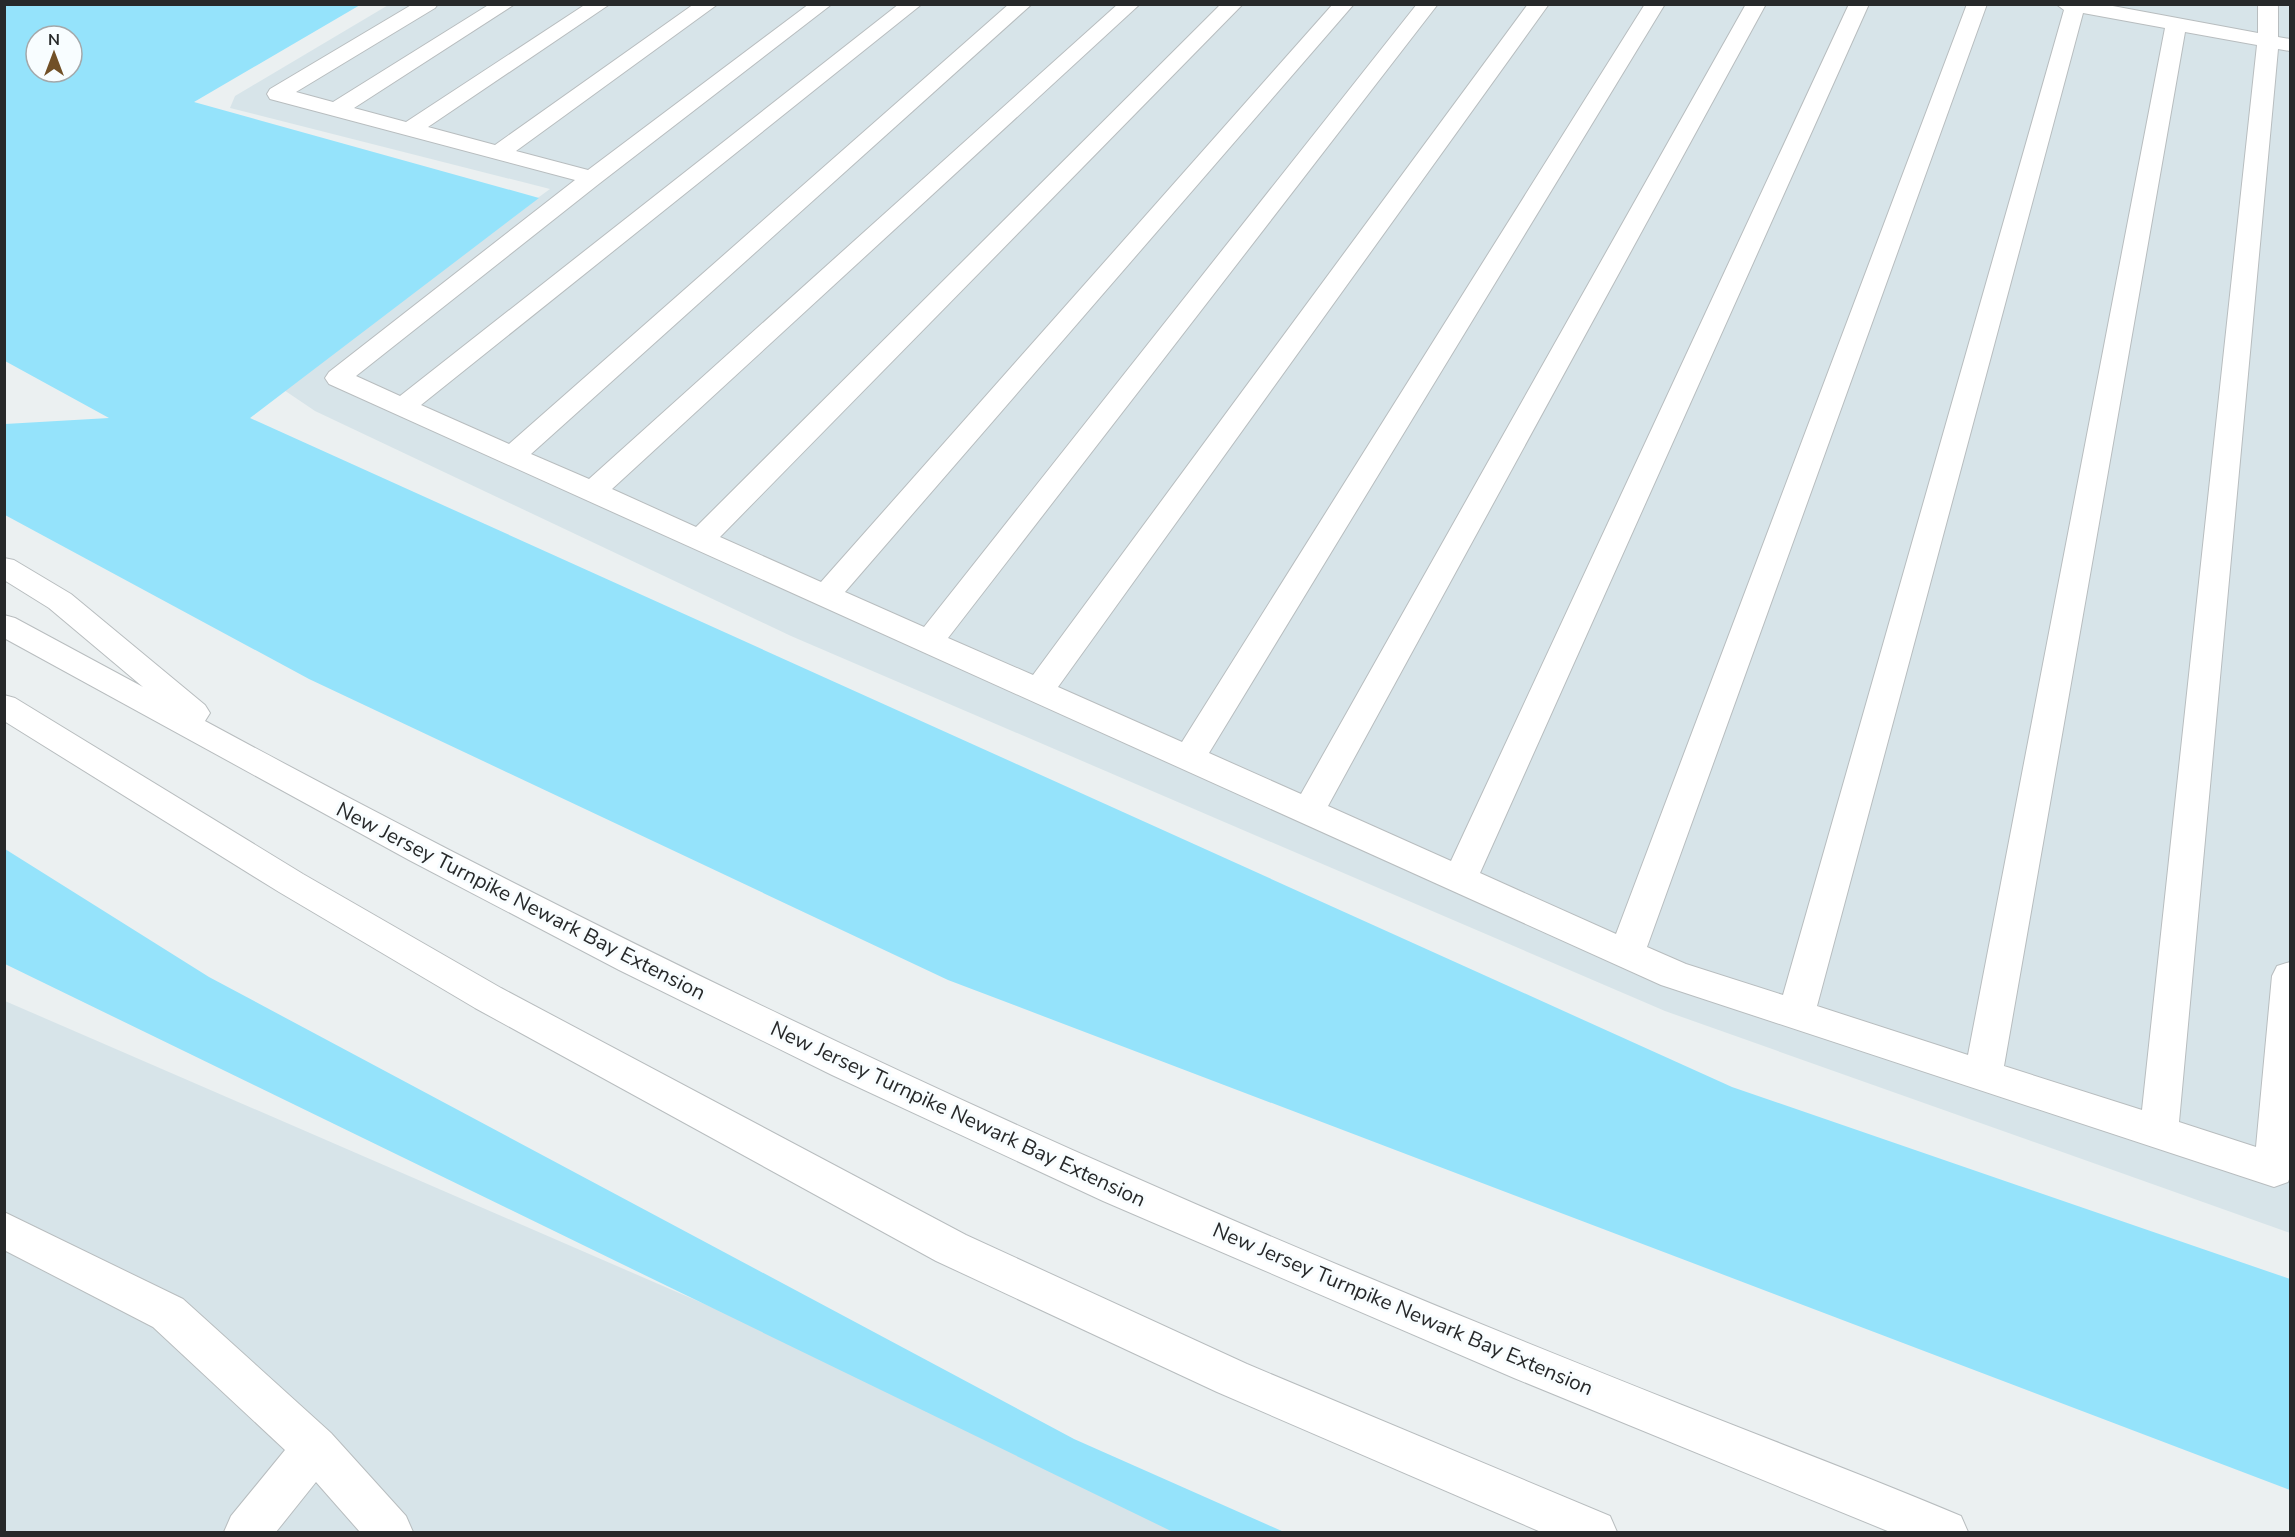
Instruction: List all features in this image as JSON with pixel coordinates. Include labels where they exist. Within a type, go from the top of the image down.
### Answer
[{"type":"main road","points":[[428,4],[278,94],[592,178]]},
{"type":"main road","points":[[335,110],[506,4]]},
{"type":"main road","points":[[410,129],[600,4]]},
{"type":"main road","points":[[498,153],[708,4]]},
{"type":"main road","points":[[822,4],[592,178],[338,378],[1674,975],[2274,1170],[2290,976]]},
{"type":"main road","points":[[402,407],[912,4]]},
{"type":"main road","points":[[512,456],[1022,4]]},
{"type":"main road","points":[[592,492],[1130,4]]},
{"type":"main road","points":[[700,540],[1233,4]]},
{"type":"main road","points":[[825,596],[1344,4]]},
{"type":"main road","points":[[929,642],[1428,4]]},
{"type":"main road","points":[[1038,691],[1539,4]]},
{"type":"main road","points":[[1189,758],[1655,4]]},
{"type":"main road","points":[[1308,811],[1756,4]]},
{"type":"main road","points":[[1460,879],[1860,4]]},
{"type":"main road","points":[[1627,953],[1977,4]]},
{"type":"main road","points":[[2158,1132],[2279,43],[2268,4]]},
{"type":"main road","points":[[1796,1015],[2071,5],[2279,43]]},
{"type":"main road","points":[[1983,1075],[2176,24]]},
{"type":"main road","points":[[4,567],[60,601],[253,762]]},
{"type":"main road","name":"New Jersey Turnpike Newark Bay Extension","points":[[4,626],[253,762],[654,972],[844,1064],[1089,1175],[1376,1299],[1694,1432],[1945,1533]]},
{"type":"main road","points":[[4,706],[291,883],[488,998],[951,1248],[1232,1378],[1594,1533]]},
{"type":"main road","points":[[4,1230],[168,1313],[315,1448],[390,1533]]},
{"type":"main road","points":[[247,1533],[315,1448]]},
{"type":"shaded area","points":[[390,4],[2290,5],[2290,1233],[1665,1011],[791,636],[315,411],[278,386],[550,189],[230,108],[235,96]]},
{"type":"shaded area","points":[[4,5],[360,5],[194,102],[539,198],[250,418],[1732,1087],[2290,1279],[2290,1490],[948,980],[309,679],[5,515],[5,424],[109,418],[5,361]]},
{"type":"shaded area","points":[[5,849],[209,977],[1074,1439],[1284,1532],[1173,1532],[5,964]]},
{"type":"shaded area","points":[[5,1001],[1231,1532],[5,1532]]}]
